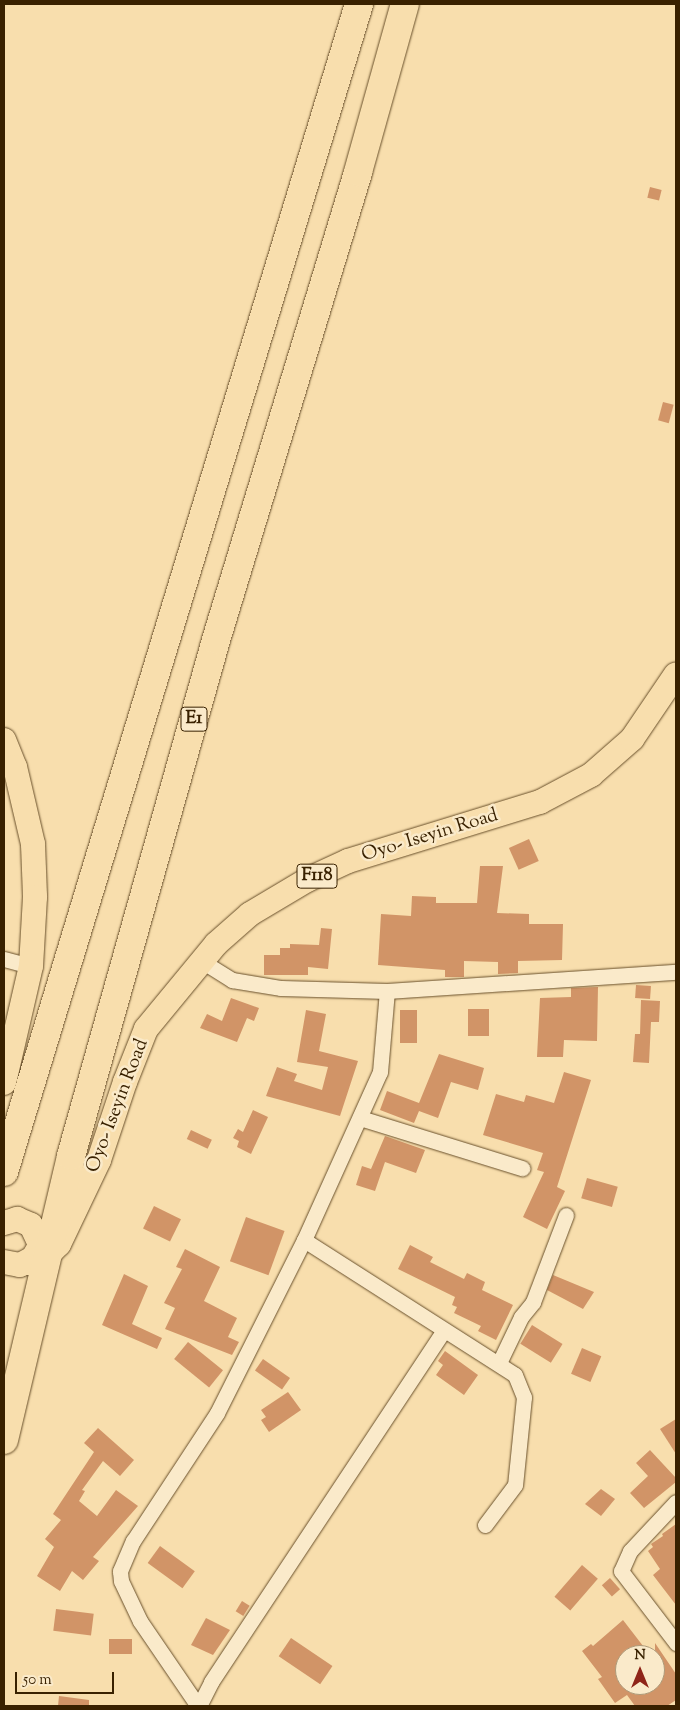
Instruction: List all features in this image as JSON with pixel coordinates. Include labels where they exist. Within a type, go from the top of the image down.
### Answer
[{"type":"highway","points":[[4,1172],[359,4]]},
{"type":"highway","name":"E1","points":[[4,1440],[33,1230],[71,1156],[216,640],[358,172],[405,4]]},
{"type":"main road","name":"Oyo- Iseyin Road","points":[[33,1230],[99,1160],[125,1082],[146,1030],[200,960],[250,914],[307,880],[348,862],[540,802],[591,775],[632,739],[676,674]]},
{"type":"main road","points":[[4,740],[15,767],[33,844],[35,897],[31,966],[4,1083]]},
{"type":"main road","points":[[4,1262],[13,1266],[33,1230]]},
{"type":"street","points":[[4,959],[31,966]]},
{"type":"street","points":[[200,960],[232,980],[281,988],[386,991],[676,972]]},
{"type":"street","points":[[386,991],[380,1072],[304,1240],[217,1413],[133,1541],[120,1570],[121,1581],[140,1621],[199,1706],[211,1682],[444,1332]]},
{"type":"street","points":[[360,1118],[522,1168]]},
{"type":"street","points":[[499,1363],[521,1318],[533,1302],[566,1214]]},
{"type":"street","points":[[304,1240],[444,1332],[499,1363],[515,1375],[524,1397],[515,1485],[485,1525]]},
{"type":"street","points":[[676,1502],[630,1551],[621,1570],[676,1643]]},
{"type":"building","points":[[650,187],[662,190],[659,201],[647,198]]},
{"type":"building","points":[[663,402],[674,405],[669,423],[658,420]]},
{"type":"building","points":[[529,839],[539,861],[519,870],[509,848]]},
{"type":"building","points":[[480,866],[503,866],[497,913],[529,914],[529,924],[563,924],[562,960],[518,961],[518,973],[498,974],[498,962],[464,961],[464,977],[445,977],[445,970],[378,965],[381,914],[411,916],[412,896],[436,897],[436,903],[477,903]]},
{"type":"building","points":[[321,928],[332,929],[328,969],[308,967],[308,975],[264,975],[264,955],[280,955],[280,948],[290,948],[290,944],[319,945]]},
{"type":"building","points":[[636,985],[651,986],[650,999],[635,998]]},
{"type":"building","points":[[598,987],[597,1041],[564,1040],[563,1057],[537,1057],[540,998],[571,997],[571,988]]},
{"type":"building","points":[[231,998],[259,1008],[254,1021],[247,1018],[237,1042],[200,1028],[207,1014],[222,1021]]},
{"type":"building","points":[[641,1000],[660,1001],[659,1022],[651,1022],[649,1063],[633,1062],[635,1034],[640,1034]]},
{"type":"building","points":[[468,1009],[489,1009],[489,1036],[468,1036]]},
{"type":"building","points":[[306,1010],[326,1014],[319,1051],[358,1061],[340,1116],[266,1096],[277,1067],[297,1074],[294,1081],[322,1090],[328,1067],[297,1062]]},
{"type":"building","points":[[400,1010],[417,1010],[417,1043],[400,1043]]},
{"type":"building","points":[[439,1054],[484,1068],[478,1090],[451,1082],[438,1118],[419,1111],[414,1123],[380,1110],[387,1091],[419,1103]]},
{"type":"building","points":[[564,1072],[591,1080],[557,1187],[565,1191],[547,1229],[523,1217],[544,1172],[537,1170],[543,1153],[483,1135],[496,1094],[524,1102],[526,1095],[554,1103]]},
{"type":"building","points":[[253,1110],[268,1117],[251,1154],[237,1147],[239,1141],[233,1138],[238,1129],[243,1132]]},
{"type":"building","points":[[191,1130],[212,1140],[208,1149],[187,1139]]},
{"type":"building","points":[[385,1136],[425,1150],[416,1173],[385,1162],[375,1191],[356,1185],[362,1166],[371,1169]]},
{"type":"building","points":[[587,1178],[618,1187],[612,1207],[581,1198]]},
{"type":"building","points":[[154,1206],[181,1219],[170,1242],[143,1228]]},
{"type":"building","points":[[246,1217],[285,1231],[268,1275],[230,1261]]},
{"type":"building","points":[[410,1245],[433,1257],[430,1262],[464,1279],[467,1273],[485,1282],[482,1290],[513,1305],[496,1340],[478,1331],[481,1326],[454,1313],[457,1307],[452,1305],[455,1297],[398,1269]]},
{"type":"building","points":[[185,1249],[220,1267],[204,1301],[237,1318],[228,1337],[239,1342],[232,1355],[165,1329],[175,1308],[164,1303],[182,1269],[176,1267]]},
{"type":"building","points":[[124,1274],[148,1286],[132,1324],[162,1338],[157,1349],[102,1325]]},
{"type":"building","points":[[553,1275],[594,1292],[583,1309],[547,1290]]},
{"type":"building","points":[[532,1325],[563,1344],[551,1363],[520,1344]]},
{"type":"building","points":[[188,1342],[223,1370],[209,1387],[174,1359]]},
{"type":"building","points":[[582,1348],[601,1356],[590,1382],[571,1374]]},
{"type":"building","points":[[445,1351],[478,1375],[464,1395],[436,1375],[443,1365],[438,1361]]},
{"type":"building","points":[[263,1359],[290,1378],[282,1389],[255,1370]]},
{"type":"building","points":[[288,1392],[301,1410],[269,1432],[261,1420],[266,1417],[261,1410]]},
{"type":"building","points":[[676,1419],[676,1454],[660,1429]]},
{"type":"building","points":[[98,1428],[134,1460],[120,1476],[103,1461],[82,1490],[85,1491],[79,1501],[97,1516],[116,1490],[138,1506],[93,1557],[99,1561],[83,1580],[72,1571],[60,1591],[37,1576],[54,1547],[45,1539],[61,1520],[53,1514],[94,1452],[84,1443]]},
{"type":"building","points":[[650,1450],[676,1478],[676,1482],[644,1508],[630,1493],[648,1476],[636,1463]]},
{"type":"building","points":[[601,1489],[615,1499],[601,1516],[585,1504]]},
{"type":"building","points":[[676,1524],[676,1605],[653,1575],[660,1569],[648,1551],[653,1547],[651,1544]]},
{"type":"building","points":[[160,1546],[195,1571],[182,1588],[148,1563]]},
{"type":"building","points":[[582,1565],[598,1579],[570,1610],[554,1597]]},
{"type":"building","points":[[610,1578],[620,1589],[612,1597],[602,1585]]},
{"type":"building","points":[[242,1601],[250,1606],[243,1616],[236,1611]]},
{"type":"building","points":[[56,1609],[94,1614],[91,1635],[53,1631]]},
{"type":"building","points":[[206,1618],[230,1630],[213,1655],[191,1645]]},
{"type":"building","points":[[623,1620],[642,1645],[615,1645],[615,1695],[627,1695],[615,1703],[598,1679],[602,1677],[582,1651],[591,1644],[593,1646]]},
{"type":"building","points":[[291,1638],[332,1666],[320,1684],[279,1656]]},
{"type":"building","points":[[109,1639],[132,1639],[132,1654],[109,1654]]},
{"type":"building","points":[[665,1658],[676,1674],[676,1700],[667,1706],[635,1706],[627,1695],[665,1695]]},
{"type":"building","points":[[59,1696],[89,1700],[89,1706],[58,1706]]}]
